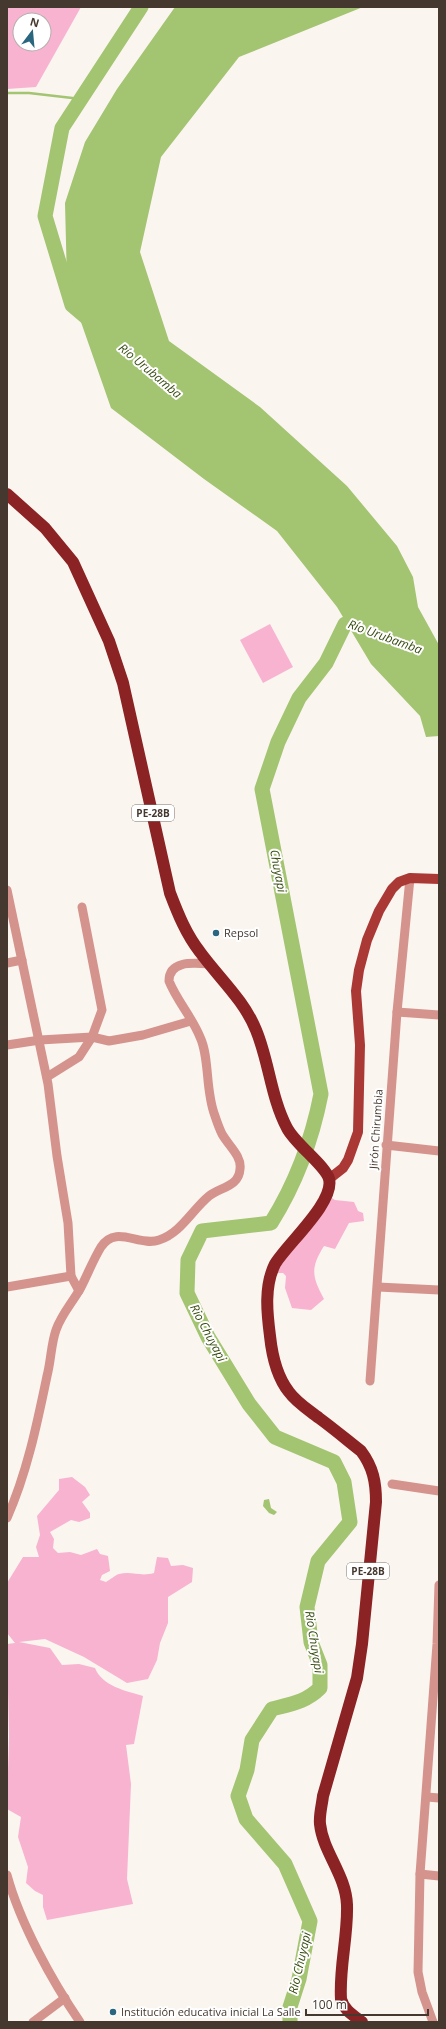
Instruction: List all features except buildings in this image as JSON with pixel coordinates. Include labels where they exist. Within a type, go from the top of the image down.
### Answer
[{"type":"highway","name":"PE-28B","points":[[7,494],[45,528],[73,562],[95,608],[109,641],[123,683],[170,893],[180,919],[192,941],[240,1002],[256,1030],[280,1113],[294,1138],[329,1179],[328,1192],[317,1213],[276,1264],[269,1281],[268,1319],[271,1342],[278,1372],[284,1385],[298,1401],[361,1451],[369,1462],[374,1473],[376,1490],[362,1644],[357,1678],[323,1796],[320,1823],[324,1841],[342,1882],[347,1904],[341,1999],[343,2006],[362,2022]]},
{"type":"main road","points":[[329,1179],[343,1168],[348,1160],[358,1132],[360,1045],[356,991],[363,955],[379,911],[392,889],[399,882],[410,878],[439,879]]},
{"type":"street","name":"Jirón Chirumbia","points":[[370,1381],[378,1287],[386,1145],[410,878]]},
{"type":"street","points":[[7,890],[47,1077],[57,1156],[68,1223],[71,1276],[79,1291]]},
{"type":"street","points":[[47,1077],[79,1057],[92,1038],[102,1010],[82,907]]},
{"type":"street","points":[[7,963],[22,960]]},
{"type":"street","points":[[7,1518],[15,1499],[37,1423],[56,1329],[79,1291],[101,1246],[113,1236],[122,1236],[146,1242],[159,1241],[167,1237],[188,1220],[207,1197],[216,1190],[231,1185],[238,1177],[240,1168],[239,1159],[222,1134],[214,1113],[206,1081],[201,1037],[169,981],[169,975],[173,969],[181,965],[209,964]]},
{"type":"street","points":[[397,1012],[439,1015]]},
{"type":"street","points":[[7,1045],[40,1040],[92,1038],[109,1041],[143,1035],[191,1021]]},
{"type":"street","points":[[386,1145],[439,1150]]},
{"type":"street","points":[[7,1287],[71,1276]]},
{"type":"street","points":[[378,1287],[439,1290]]},
{"type":"street","points":[[392,1484],[439,1491]]},
{"type":"street","points":[[432,2022],[418,1972],[420,1874],[435,1721],[439,1585]]},
{"type":"street","points":[[427,1797],[439,1798]]},
{"type":"street","points":[[420,1874],[439,1876]]},
{"type":"street","points":[[7,1875],[11,1888],[43,1961],[80,2022]]},
{"type":"street","points":[[33,2022],[65,1998]]},
{"type":"shaded area","points":[[7,7],[81,7],[36,87],[7,89]]},
{"type":"shaded area","points":[[270,624],[293,667],[263,683],[240,640]]},
{"type":"shaded area","points":[[327,1195],[335,1200],[354,1202],[358,1211],[363,1213],[364,1221],[349,1223],[335,1249],[324,1246],[319,1254],[316,1260],[314,1272],[317,1285],[324,1299],[311,1310],[292,1308],[285,1288],[286,1276],[283,1273],[274,1273],[283,1263],[288,1251]]},
{"type":"shaded area","points":[[72,1477],[85,1487],[90,1495],[82,1502],[90,1513],[90,1518],[79,1522],[71,1520],[50,1532],[54,1539],[53,1548],[58,1553],[70,1552],[81,1555],[97,1549],[100,1554],[108,1556],[110,1571],[102,1575],[100,1580],[106,1582],[119,1574],[154,1573],[157,1557],[168,1558],[171,1566],[183,1565],[193,1568],[192,1582],[168,1597],[168,1623],[160,1643],[157,1660],[148,1679],[127,1683],[84,1657],[45,1639],[19,1642],[50,1648],[62,1665],[79,1664],[95,1668],[103,1679],[115,1687],[143,1696],[134,1744],[126,1745],[131,1784],[127,1879],[133,1904],[47,1920],[43,1907],[43,1895],[35,1891],[26,1883],[28,1867],[18,1837],[21,1817],[7,1809],[9,1737],[7,1644],[15,1643],[7,1633],[7,1583],[23,1557],[39,1557],[36,1547],[40,1535],[37,1516],[59,1490],[59,1479]]},
{"type":"water","points":[[175,7],[363,7],[239,57],[161,157],[140,252],[169,341],[260,407],[347,486],[397,546],[413,577],[418,607],[439,645],[439,736],[426,737],[420,716],[371,664],[337,607],[277,531],[204,479],[111,408],[67,282],[65,203],[85,142],[117,89]]},
{"type":"water","points":[[269,1499],[271,1508],[277,1512],[274,1515],[269,1513],[263,1506],[264,1500]]},
{"type":"waterway","name":"Río Urubamba","points":[[92,322],[72,305],[45,216],[62,128],[141,7]]},
{"type":"waterway","points":[[7,93],[29,93],[81,99]]},
{"type":"waterway","name":"Rio Chuyapi","points":[[290,2022],[290,2007],[299,1979],[310,1921],[285,1864],[246,1819],[238,1796],[247,1770],[252,1740],[272,1709],[304,1699],[315,1693],[320,1688],[320,1665],[311,1642],[307,1607],[318,1561],[350,1522],[344,1482],[334,1462],[275,1437],[249,1404],[208,1337],[187,1293],[188,1260],[202,1231],[271,1223],[295,1177],[313,1128],[321,1094],[262,789],[278,742],[299,698],[326,663],[345,624]]},
{"type":"place","name":"Repsol","points":[[216,933]]},
{"type":"place","name":"Institución educativa inicial La Salle","points":[[113,2012]]},
{"type":"water label","name":"Chuyapi","points":[[278,871]]}]
